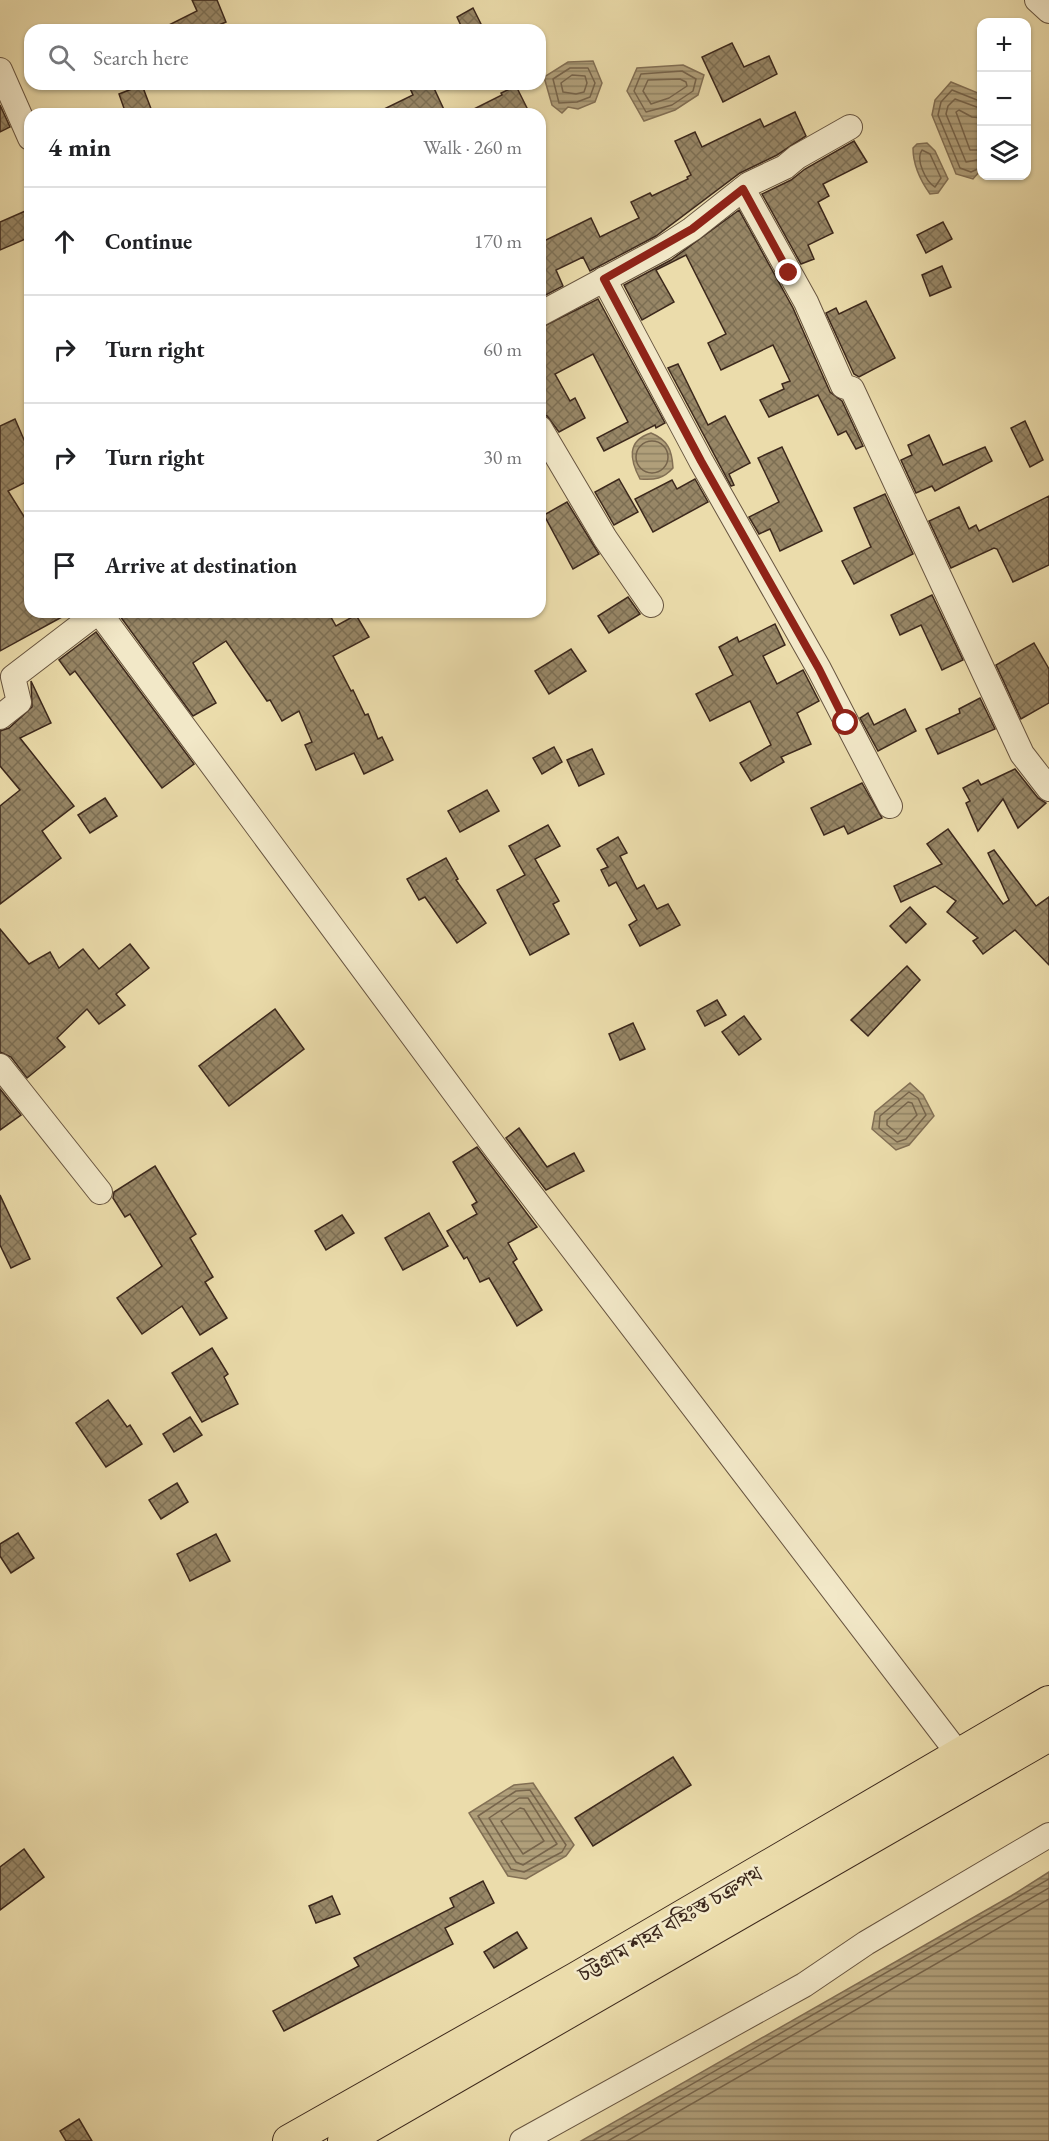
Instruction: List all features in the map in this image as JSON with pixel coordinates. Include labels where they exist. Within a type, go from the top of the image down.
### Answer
[{"type":"main road","name":"চট্টগ্রাম শহর বহিঃস্ত চক্রপথ","points":[[289,2141],[960,1756],[1049,1702]]},
{"type":"main road","name":"চট্টগ্রাম শহর বহিঃস্ত চক্রপথ","points":[[344,2141],[975,1780],[1049,1735]]},
{"type":"street","points":[[1037,0],[1049,11]]},
{"type":"street","points":[[0,70],[24,124]]},
{"type":"street","points":[[546,311],[692,229],[743,189],[785,167],[797,157],[850,127]]},
{"type":"street","points":[[743,189],[806,302],[843,386],[852,389],[1022,754],[1049,789]]},
{"type":"street","points":[[604,279],[706,471],[819,669],[890,806]]},
{"type":"street","points":[[546,438],[605,538],[651,605]]},
{"type":"street","points":[[0,717],[19,702],[13,677],[90,618]]},
{"type":"street","points":[[102,618],[497,1150],[960,1756]]},
{"type":"street","points":[[0,1066],[100,1192]]},
{"type":"street","points":[[522,2141],[804,1985],[867,1943],[1049,1835]]},
{"type":"water","points":[[593,61],[602,83],[595,102],[578,109],[568,107],[562,113],[552,105],[546,76],[568,62]]},
{"type":"water","points":[[683,65],[704,75],[698,95],[675,110],[644,121],[627,91],[637,68]]},
{"type":"water","points":[[951,82],[977,93],[977,174],[973,179],[956,174],[932,115],[935,100]]},
{"type":"water","points":[[927,143],[935,151],[948,179],[938,193],[930,194],[920,178],[914,160],[913,148],[917,144]]},
{"type":"water","points":[[651,433],[668,446],[673,468],[658,478],[640,479],[632,452],[637,441]]},
{"type":"water","points":[[910,1083],[923,1095],[934,1116],[909,1145],[896,1150],[872,1129],[875,1112]]},
{"type":"water","points":[[533,1783],[574,1845],[566,1856],[526,1879],[508,1876],[469,1813],[514,1785]]},
{"type":"water","points":[[1049,1872],[1049,2141],[581,2141],[1011,1896]]},
{"type":"building","points":[[192,0],[217,0],[226,22],[221,24],[171,24],[197,11]]},
{"type":"building","points":[[473,8],[481,24],[460,24],[457,17]]},
{"type":"building","points":[[732,43],[744,67],[769,56],[777,74],[723,102],[702,57]]},
{"type":"building","points":[[129,90],[144,90],[151,108],[124,108],[119,94]]},
{"type":"building","points":[[411,90],[435,90],[443,108],[386,108],[413,95]]},
{"type":"building","points":[[507,90],[518,90],[527,108],[476,108],[502,95],[501,93]]},
{"type":"building","points":[[0,105],[10,127],[0,132]]},
{"type":"building","points":[[795,112],[806,136],[777,155],[740,173],[656,236],[590,271],[583,257],[556,270],[563,286],[546,295],[546,240],[591,218],[600,237],[639,218],[631,202],[650,193],[652,196],[688,179],[687,177],[691,175],[675,141],[695,132],[702,147],[760,119],[764,127]]},
{"type":"building","points":[[854,141],[867,162],[823,184],[829,196],[818,202],[833,233],[808,245],[814,259],[801,264],[762,194],[791,180],[805,169]]},
{"type":"building","points":[[739,210],[793,308],[830,392],[842,401],[863,446],[856,449],[846,431],[838,435],[818,395],[769,417],[760,400],[784,389],[782,384],[790,381],[773,345],[721,370],[708,343],[726,334],[686,255],[656,270],[674,302],[642,320],[624,285],[671,260]]},
{"type":"building","points":[[24,212],[24,240],[0,250],[0,222]]},
{"type":"building","points":[[943,222],[952,239],[926,253],[917,235]]},
{"type":"building","points":[[942,266],[951,287],[930,296],[922,275]]},
{"type":"building","points":[[598,299],[665,423],[656,428],[655,425],[604,451],[597,438],[628,422],[593,354],[555,374],[570,401],[575,398],[585,418],[559,432],[546,416],[546,325]]},
{"type":"building","points":[[866,301],[895,358],[859,377],[854,374],[826,313],[836,308],[839,314]]},
{"type":"building","points":[[678,364],[708,425],[725,416],[750,463],[729,474],[734,485],[731,486],[668,368]]},
{"type":"building","points":[[15,419],[24,440],[24,483],[8,491],[24,516],[24,618],[60,618],[0,651],[0,426]]},
{"type":"building","points":[[1025,421],[1043,460],[1030,467],[1011,428]]},
{"type":"building","points":[[929,435],[943,465],[985,447],[992,461],[935,491],[932,486],[916,493],[901,460],[912,455],[908,445]]},
{"type":"building","points":[[782,447],[822,531],[780,551],[770,529],[759,534],[749,517],[779,502],[758,458]]},
{"type":"building","points":[[619,479],[638,512],[614,525],[595,492]]},
{"type":"building","points":[[695,479],[708,502],[653,532],[635,499],[672,480],[677,489]]},
{"type":"building","points":[[885,494],[913,554],[854,584],[842,561],[871,547],[854,508]]},
{"type":"building","points":[[1049,496],[1049,565],[1013,582],[997,549],[994,548],[951,568],[929,521],[959,507],[969,529],[976,525],[979,531]]},
{"type":"building","points":[[567,502],[599,554],[573,569],[546,519],[546,514]]},
{"type":"building","points":[[932,595],[963,660],[942,670],[921,625],[900,635],[891,615]]},
{"type":"building","points":[[628,597],[640,614],[609,633],[598,616]]},
{"type":"building","points":[[121,618],[331,618],[336,626],[351,618],[358,618],[369,637],[333,656],[365,715],[368,714],[378,739],[382,737],[393,760],[364,774],[354,753],[316,770],[305,745],[312,742],[299,711],[282,721],[270,700],[267,701],[226,641],[193,663],[216,703],[193,716]]},
{"type":"building","points":[[775,624],[785,645],[763,656],[777,684],[803,670],[819,701],[797,713],[811,744],[781,757],[784,762],[751,781],[740,763],[771,745],[750,701],[710,721],[696,694],[733,675],[719,647],[737,637],[739,642]]},
{"type":"building","points":[[96,632],[194,764],[162,788],[75,671],[70,675],[59,660]]},
{"type":"building","points":[[1034,643],[1049,669],[1049,703],[1021,719],[996,665]]},
{"type":"building","points":[[571,649],[586,671],[549,694],[535,671]]},
{"type":"building","points":[[31,681],[51,723],[20,738],[74,806],[42,831],[61,858],[0,904],[0,806],[20,790],[0,766],[0,731],[9,728],[32,707]]},
{"type":"building","points":[[980,698],[995,729],[938,754],[926,729],[960,713],[959,709]]},
{"type":"building","points":[[905,709],[916,731],[878,751],[860,718],[868,713],[874,725]]},
{"type":"building","points":[[554,747],[562,762],[542,774],[533,758]]},
{"type":"building","points":[[592,749],[604,774],[579,786],[567,760]]},
{"type":"building","points":[[1015,769],[1038,798],[1046,803],[1018,828],[1003,799],[978,831],[966,803],[970,801],[963,788],[978,780],[981,785]]},
{"type":"building","points":[[862,783],[882,818],[848,834],[844,826],[824,835],[811,808]]},
{"type":"building","points":[[487,790],[499,811],[460,832],[448,811]]},
{"type":"building","points":[[105,798],[117,816],[90,833],[78,815]]},
{"type":"building","points":[[548,825],[560,846],[535,859],[559,901],[553,904],[569,934],[530,955],[497,890],[525,875],[509,846]]},
{"type":"building","points":[[948,829],[1003,904],[1009,900],[988,853],[994,850],[1036,906],[1049,897],[1049,965],[1015,930],[983,954],[973,941],[978,938],[947,912],[956,901],[935,886],[901,902],[894,886],[942,864],[927,844]]},
{"type":"building","points":[[618,837],[627,853],[620,856],[637,889],[644,885],[657,909],[668,904],[680,925],[640,946],[629,925],[637,920],[616,882],[609,886],[601,870],[608,867],[597,849]]},
{"type":"building","points":[[446,858],[458,879],[456,880],[486,923],[457,943],[425,897],[419,900],[407,879]]},
{"type":"building","points":[[910,907],[926,924],[906,943],[890,926]]},
{"type":"building","points":[[0,929],[29,964],[50,952],[59,968],[83,949],[99,969],[130,944],[149,968],[116,994],[125,1005],[99,1024],[87,1009],[57,1038],[65,1047],[27,1078],[11,1057],[0,1052]]},
{"type":"building","points":[[907,966],[920,980],[868,1036],[851,1020]]},
{"type":"building","points":[[717,1000],[726,1015],[705,1026],[697,1011]]},
{"type":"building","points":[[275,1009],[304,1049],[229,1106],[199,1066]]},
{"type":"building","points":[[744,1016],[761,1039],[739,1055],[722,1032]]},
{"type":"building","points":[[633,1023],[645,1049],[620,1060],[609,1034]]},
{"type":"building","points":[[0,1089],[21,1115],[0,1130]]},
{"type":"building","points":[[519,1128],[547,1167],[574,1153],[584,1171],[546,1190],[506,1138]]},
{"type":"building","points":[[477,1147],[537,1227],[508,1243],[517,1259],[513,1262],[542,1310],[517,1326],[489,1278],[480,1282],[467,1257],[464,1259],[447,1231],[477,1214],[472,1205],[477,1202],[453,1162]]},
{"type":"building","points":[[155,1166],[196,1234],[190,1238],[213,1277],[205,1282],[227,1318],[200,1335],[182,1306],[142,1334],[117,1298],[162,1266],[130,1214],[125,1217],[113,1198],[114,1192]]},
{"type":"building","points":[[0,1195],[30,1259],[11,1268],[0,1245]]},
{"type":"building","points":[[429,1213],[448,1246],[403,1270],[385,1238]]},
{"type":"building","points":[[342,1215],[354,1233],[326,1250],[315,1231]]},
{"type":"building","points":[[212,1348],[228,1374],[224,1377],[238,1404],[202,1422],[172,1373]]},
{"type":"building","points":[[108,1400],[127,1427],[130,1425],[142,1444],[106,1467],[76,1423]]},
{"type":"building","points":[[190,1417],[202,1435],[174,1452],[163,1434]]},
{"type":"building","points":[[177,1483],[188,1502],[161,1519],[149,1500]]},
{"type":"building","points":[[18,1533],[34,1558],[11,1573],[0,1556],[0,1544]]},
{"type":"building","points":[[216,1534],[230,1561],[190,1581],[177,1554]]},
{"type":"building","points":[[673,1757],[691,1785],[593,1846],[575,1818]]},
{"type":"building","points":[[24,1849],[44,1877],[0,1910],[0,1867]]},
{"type":"building","points":[[483,1881],[494,1903],[445,1928],[453,1944],[284,2031],[273,2011],[359,1966],[354,1958],[454,1907],[450,1898]]},
{"type":"building","points":[[332,1896],[340,1914],[316,1923],[309,1906]]},
{"type":"building","points":[[517,1932],[527,1948],[494,1968],[484,1952]]},
{"type":"building","points":[[79,2119],[92,2141],[66,2141],[60,2131]]},
{"type":"route","points":[[789,273],[743,189],[692,229],[663,248],[604,279],[756,561],[819,669],[846,723]]}]
